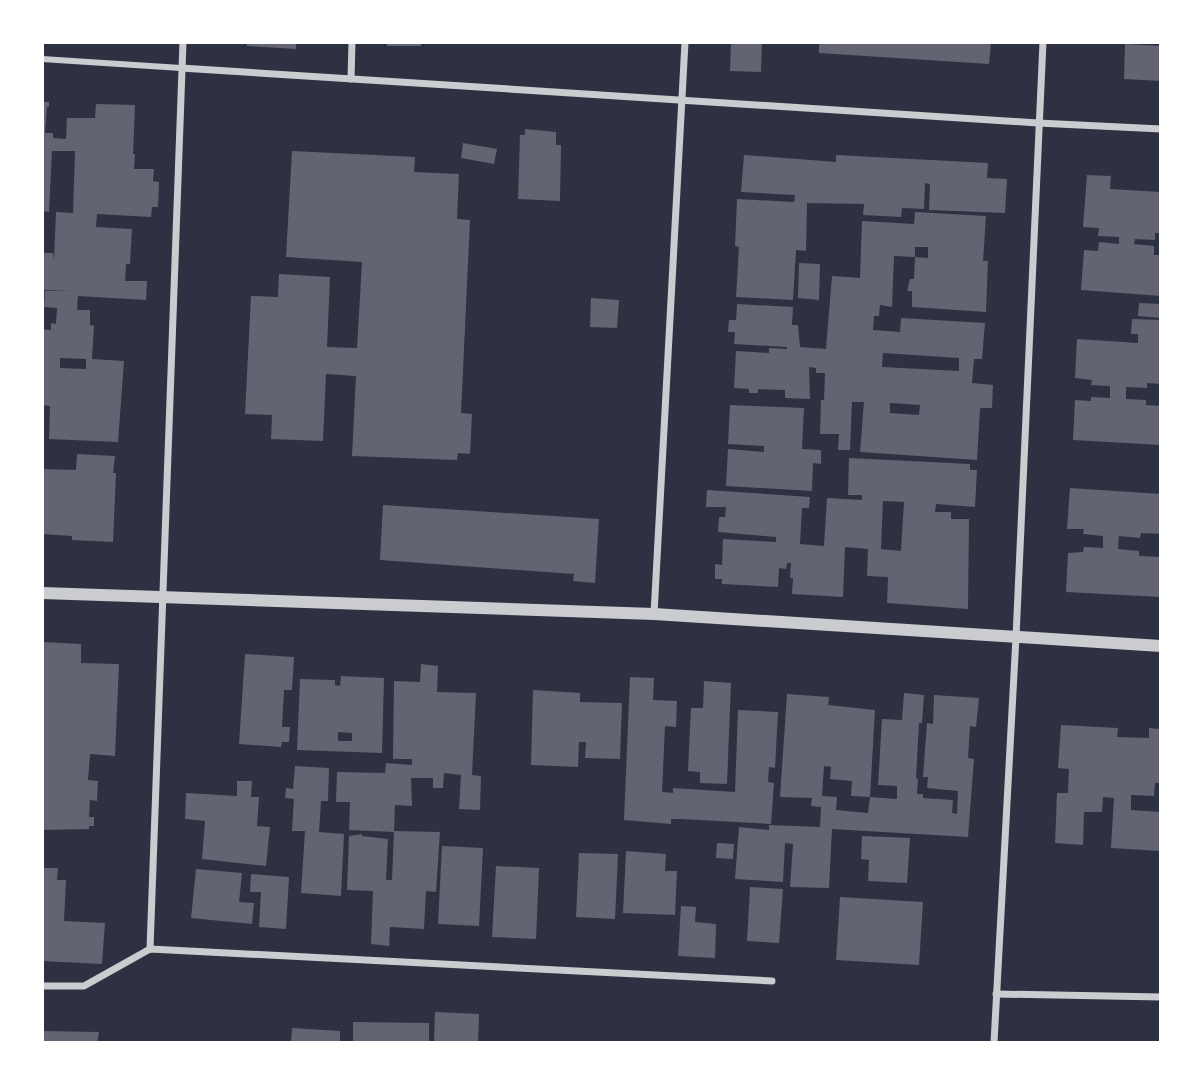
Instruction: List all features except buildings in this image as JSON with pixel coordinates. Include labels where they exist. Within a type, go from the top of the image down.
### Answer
[{"type":"street","points":[[150,949],[183,42]]},
{"type":"street","points":[[351,79],[352,42]]},
{"type":"street","points":[[654,614],[685,42]]},
{"type":"street","points":[[994,1043],[1016,637],[1043,42]]},
{"type":"street","points":[[42,59],[1161,129]]},
{"type":"street","points":[[42,593],[654,614],[1161,646]]},
{"type":"street","points":[[42,986],[84,986],[150,949],[772,982]]},
{"type":"street","points":[[996,994],[1161,997]]}]
